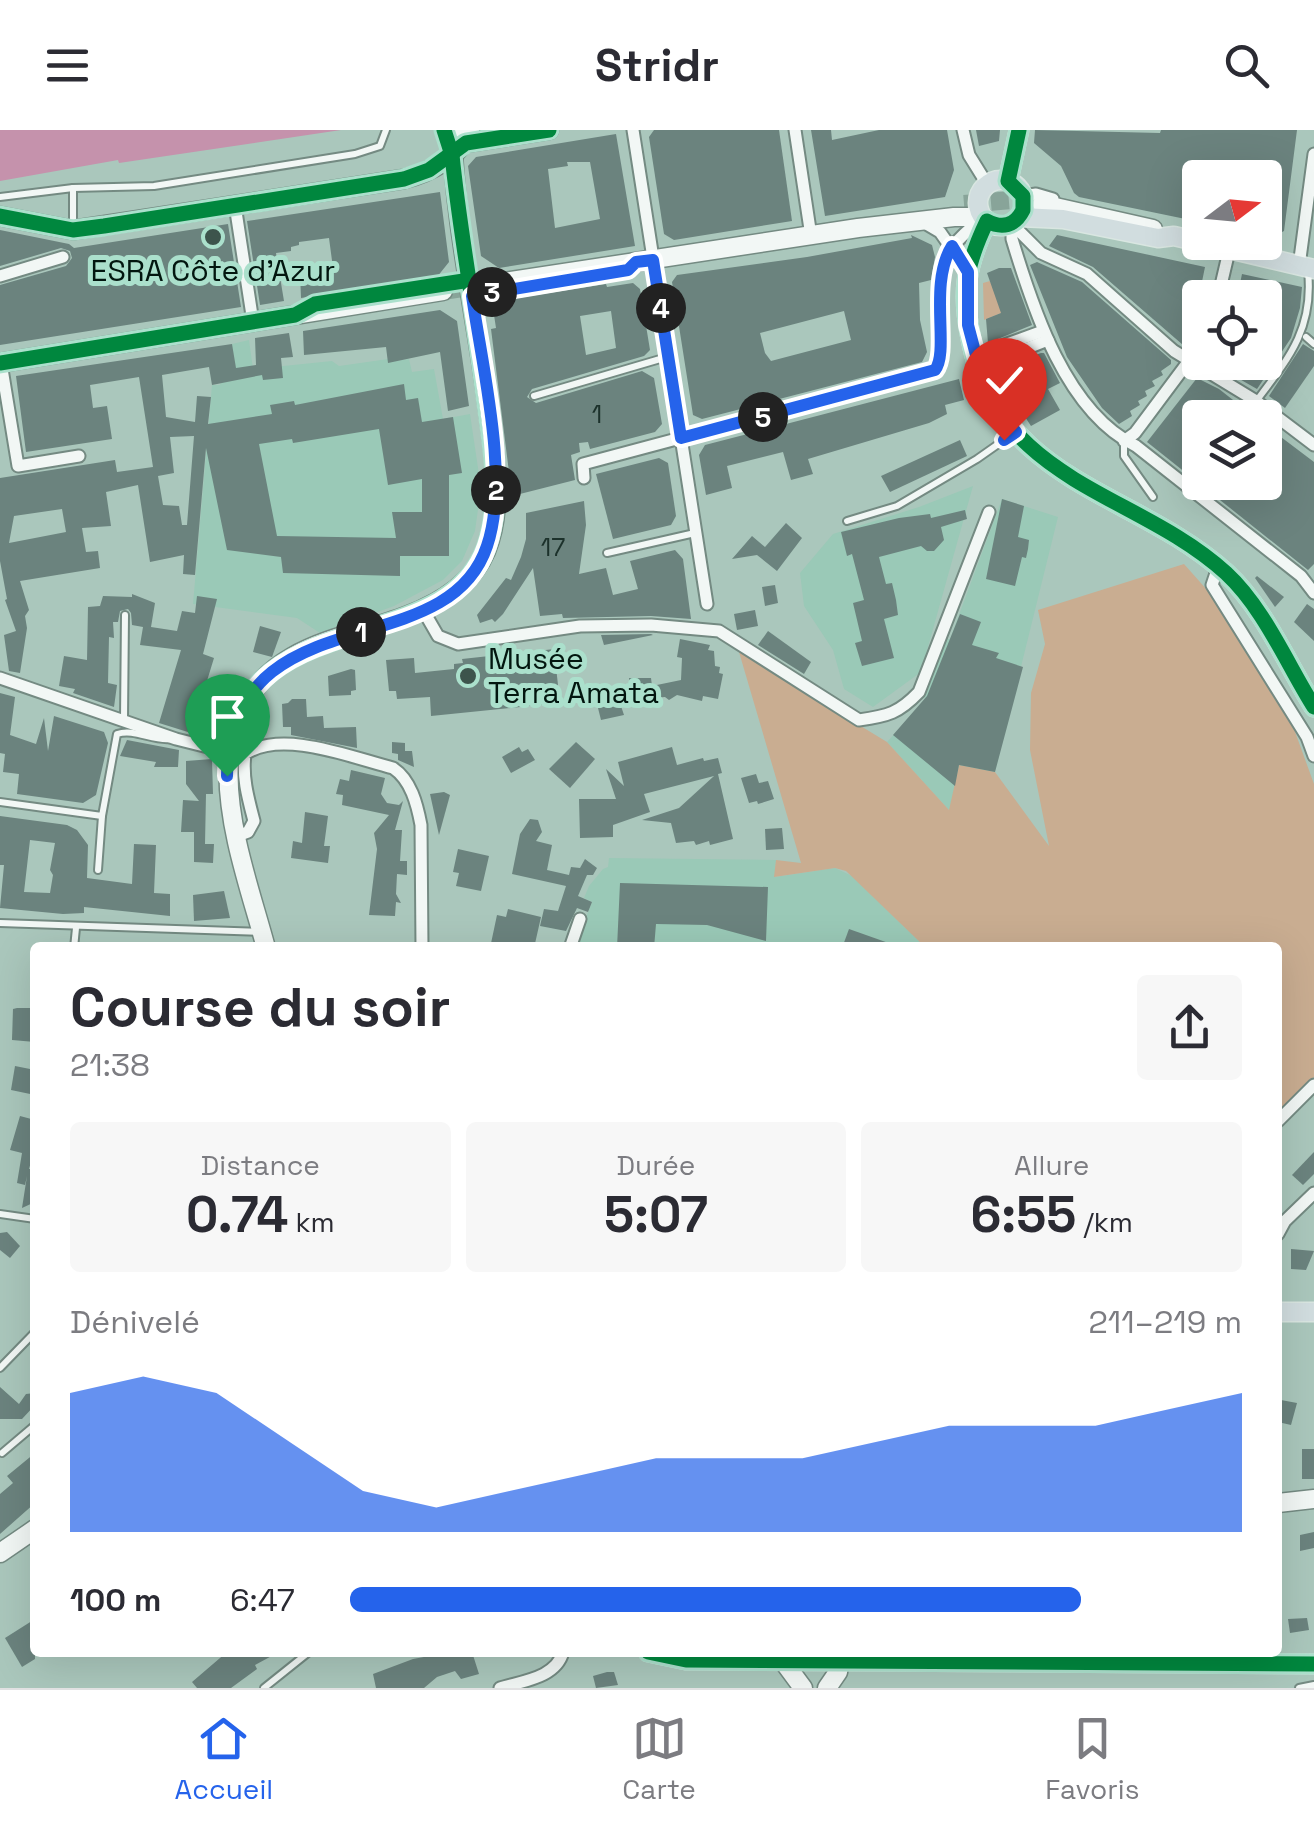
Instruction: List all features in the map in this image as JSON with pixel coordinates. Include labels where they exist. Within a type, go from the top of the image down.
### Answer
[{"type":"main road","points":[[0,216],[74,230],[404,179],[429,170],[460,139],[549,130]]},
{"type":"main road","points":[[1008,181],[1018,130]]},
{"type":"main road","points":[[264,940],[228,796],[228,752],[244,703],[276,668],[310,649],[423,610],[454,591],[476,568],[494,520],[494,459],[471,288],[460,139]]},
{"type":"main road","points":[[1008,181],[987,184],[978,202],[985,219],[970,256],[966,308],[973,352],[996,406],[1016,432],[1053,466],[1196,550],[1218,567],[1255,610],[1314,707]]},
{"type":"main road","points":[[1008,181],[1023,196],[1016,220]]},
{"type":"main road","points":[[858,228],[882,217],[964,204]]},
{"type":"main road","points":[[1042,204],[1182,238]]},
{"type":"main road","points":[[498,282],[954,216],[985,219],[1002,226],[1016,220],[1063,218],[1158,238],[1166,233]]},
{"type":"main road","points":[[1273,260],[1307,267]]},
{"type":"main road","points":[[295,316],[310,321],[471,288],[628,270],[645,261]]},
{"type":"main road","points":[[0,363],[442,291]]},
{"type":"main road","points":[[1282,1312],[1314,1312]]},
{"type":"main road","points":[[1282,1503],[1314,1500]]},
{"type":"main road","points":[[0,1553],[30,1532]]},
{"type":"main road","points":[[672,1657],[1314,1664]]},
{"type":"main road","points":[[782,1661],[802,1688]]},
{"type":"main road","points":[[826,1688],[838,1672],[840,1661]]},
{"type":"street","points":[[633,130],[645,261],[668,356],[707,604]]},
{"type":"street","points":[[795,130],[811,236]]},
{"type":"street","points":[[963,130],[969,155],[987,184]]},
{"type":"street","points":[[1307,267],[1314,154]]},
{"type":"street","points":[[1023,196],[1036,194],[1160,223],[1166,233]]},
{"type":"street","points":[[234,205],[253,322]]},
{"type":"street","points":[[584,478],[583,464],[935,370],[942,353],[938,298],[944,264],[952,246],[985,219]]},
{"type":"street","points":[[1016,220],[1012,239],[1046,336],[1097,417],[1108,430],[1301,576],[1311,590]]},
{"type":"street","points":[[1016,220],[1042,253],[1087,274],[1182,355]]},
{"type":"street","points":[[922,222],[940,232],[968,272]]},
{"type":"street","points":[[0,276],[63,257]]},
{"type":"street","points":[[998,354],[1046,336]]},
{"type":"street","points":[[0,363],[18,466],[79,456]]},
{"type":"street","points":[[1124,441],[1135,433],[1182,372]]},
{"type":"street","points":[[1220,380],[1254,400]]},
{"type":"street","points":[[1282,421],[1314,445]]},
{"type":"street","points":[[423,610],[438,636],[458,644],[580,626],[709,628],[729,636],[859,720],[880,717],[902,710],[919,692],[989,512]]},
{"type":"street","points":[[1218,567],[1212,585],[1314,756]]},
{"type":"street","points":[[0,678],[228,752]]},
{"type":"street","points":[[237,836],[248,832],[254,821],[245,786],[245,754],[250,750],[273,744],[300,745],[393,768],[402,774],[411,791],[421,825],[422,942]]},
{"type":"street","points":[[572,942],[580,920]]},
{"type":"street","points":[[1282,1118],[1314,1085]]},
{"type":"street","points":[[1282,1225],[1314,1193]]},
{"type":"street","points":[[500,1688],[547,1673],[562,1657]]},
{"type":"lane","points":[[0,197],[73,188],[154,186],[372,151],[380,146],[386,130]]},
{"type":"lane","points":[[73,188],[74,230]]},
{"type":"lane","points":[[1257,400],[1306,337],[1314,293],[1307,267]]},
{"type":"lane","points":[[1306,337],[1314,344]]},
{"type":"lane","points":[[534,396],[668,356]]},
{"type":"lane","points":[[847,520],[897,506],[1016,432]]},
{"type":"lane","points":[[1124,441],[1124,456],[1152,497]]},
{"type":"lane","points":[[607,554],[696,532]]},
{"type":"lane","points":[[124,719],[125,615]]},
{"type":"lane","points":[[98,870],[102,816],[118,734],[125,731],[161,740],[176,738]]},
{"type":"lane","points":[[0,802],[102,816]]},
{"type":"lane","points":[[0,923],[264,940]]},
{"type":"lane","points":[[75,942],[76,928]]},
{"type":"lane","points":[[0,1214],[30,1219]]},
{"type":"lane","points":[[0,1368],[30,1337]]},
{"type":"lane","points":[[2,1454],[30,1429]]},
{"type":"lane","points":[[264,1688],[303,1657]]},
{"type":"lane","points":[[1299,1688],[1314,1685]]},
{"type":"shaded area","points":[[0,130],[341,130],[119,163],[118,160],[0,181]]},
{"type":"shaded area","points":[[990,281],[1004,312],[984,320],[983,283]]},
{"type":"shaded area","points":[[249,340],[253,369],[409,359],[412,372],[434,369],[443,419],[470,414],[481,488],[475,531],[462,561],[443,580],[394,606],[320,633],[297,618],[193,604],[212,385],[220,385],[232,344]]},
{"type":"shaded area","points":[[973,486],[921,672],[873,707],[844,689],[833,650],[804,606],[800,573],[833,534]]},
{"type":"shaded area","points":[[1002,499],[1058,517],[995,772],[959,766],[950,811],[887,742],[923,703],[943,639],[950,639]]},
{"type":"shaded area","points":[[1184,564],[1208,591],[1294,729],[1314,784],[1314,1077],[1282,1110],[1282,942],[920,942],[846,871],[835,868],[774,877],[776,860],[801,863],[739,652],[887,742],[949,810],[959,765],[995,772],[1049,846],[1030,750],[1031,693],[1045,644],[1038,610]]},
{"type":"shaded area","points":[[609,858],[776,860],[775,877],[835,868],[852,876],[920,942],[576,942],[592,902],[584,898],[589,886],[608,867]]},
{"type":"building","points":[[654,130],[779,130],[792,221],[674,240],[664,234],[649,137]]},
{"type":"building","points":[[811,130],[831,130],[832,140],[879,130],[947,130],[954,170],[945,197],[825,216]]},
{"type":"building","points":[[976,130],[1000,130],[999,141],[979,146]]},
{"type":"building","points":[[1035,130],[1297,130],[1284,231],[1282,160],[1182,160],[1182,218],[1079,197],[1061,166],[1034,143]]},
{"type":"building","points":[[616,134],[635,246],[499,268],[481,256],[468,166],[476,157]],"holes":[[[567,162],[590,162],[600,219],[555,228],[548,169],[568,166]]]},
{"type":"building","points":[[440,192],[449,262],[437,277],[301,298],[300,273],[333,268],[329,238],[299,242],[291,251],[276,253],[284,301],[260,305],[247,221]]},
{"type":"building","points":[[228,224],[241,307],[0,345],[0,285],[66,266],[72,258],[70,251],[61,248],[0,266],[0,230],[74,248]]},
{"type":"building","points":[[911,235],[932,245],[935,257],[931,280],[919,283],[920,320],[927,352],[922,362],[702,419],[693,415],[672,282],[677,275],[912,238]],"holes":[[[844,311],[851,340],[771,361],[760,333]]]},
{"type":"building","points":[[1057,235],[1205,267],[1202,280],[1182,280],[1182,344],[1093,267],[1049,246]]},
{"type":"building","points":[[1037,262],[1082,282],[1171,360],[1161,371],[1163,375],[1152,381],[1155,386],[1145,391],[1147,396],[1138,401],[1140,405],[1130,411],[1132,416],[1119,424],[1102,408],[1067,357],[1030,265]]},
{"type":"building","points":[[1011,268],[1032,325],[988,343],[986,319],[1001,313],[987,273]]},
{"type":"building","points":[[1242,274],[1270,280],[1241,280]]},
{"type":"building","points":[[633,283],[640,289],[650,350],[644,356],[532,389],[527,397],[536,403],[642,371],[654,378],[662,424],[655,432],[590,449],[588,442],[579,443],[580,452],[571,455],[575,480],[512,496],[491,329],[496,328],[494,315],[505,300],[606,284],[607,287]],"holes":[[[611,311],[616,348],[586,355],[580,316]]]},
{"type":"building","points":[[1282,283],[1302,287],[1291,338],[1282,352]]},
{"type":"building","points":[[440,310],[457,321],[469,406],[448,411],[440,352],[388,363],[386,347],[304,355],[303,331]]},
{"type":"building","points":[[289,333],[293,357],[281,358],[283,378],[263,380],[262,375],[212,385],[209,367],[162,375],[166,417],[195,422],[197,396],[211,397],[208,424],[272,414],[270,405],[294,401],[295,405],[404,384],[406,400],[418,398],[422,422],[453,417],[462,473],[449,475],[449,556],[400,556],[400,576],[283,573],[281,557],[227,550],[206,448],[195,575],[183,574],[184,555],[150,562],[138,485],[106,492],[111,526],[82,528],[86,552],[98,551],[100,568],[20,581],[29,610],[25,616],[27,628],[20,673],[9,671],[4,635],[16,631],[5,600],[0,561],[0,478],[115,460],[117,472],[153,467],[139,377],[90,385],[93,408],[107,406],[112,439],[26,452],[16,376],[232,344],[236,368],[256,365],[255,338]],"holes":[[[379,429],[388,485],[422,479],[422,512],[392,512],[396,538],[277,536],[259,444],[292,439],[293,443]],[[194,436],[187,525],[182,525],[179,506],[163,505],[158,476],[174,473],[170,437]],[[62,509],[66,532],[9,543],[14,516]]]},
{"type":"building","points":[[1303,344],[1314,351],[1314,366],[1285,408],[1282,400],[1269,396]]},
{"type":"building","points":[[1041,353],[1060,383],[1048,389],[1060,410],[1031,426],[998,376],[1001,368]]},
{"type":"building","points":[[959,379],[964,400],[945,405],[947,414],[929,423],[808,459],[813,474],[791,480],[783,452],[727,466],[732,488],[706,495],[699,455],[705,445]]},
{"type":"building","points":[[1195,380],[1219,389],[1233,400],[1182,400],[1182,470],[1147,442]]},
{"type":"building","points":[[1241,380],[1263,380],[1257,389]]},
{"type":"building","points":[[1282,438],[1314,462],[1314,564],[1308,570],[1220,500],[1282,500]]},
{"type":"building","points":[[960,440],[967,456],[890,492],[881,476]]},
{"type":"building","points":[[659,458],[668,463],[676,516],[671,525],[613,539],[596,474]]},
{"type":"building","points":[[1002,499],[1024,506],[1018,537],[1029,540],[1028,549],[1026,558],[1022,557],[1015,586],[986,579]]},
{"type":"building","points":[[584,501],[586,525],[579,574],[606,568],[613,595],[638,589],[630,561],[675,550],[683,559],[691,619],[540,616],[533,568],[503,614],[495,622],[492,619],[480,623],[477,615],[506,578],[511,580],[521,557],[526,513]]},
{"type":"building","points":[[965,510],[967,519],[941,527],[944,540],[934,551],[921,546],[879,557],[886,584],[892,583],[896,600],[898,615],[884,619],[894,658],[862,666],[855,643],[862,641],[853,603],[864,600],[852,554],[847,556],[841,532],[899,518],[930,514],[931,518]]},
{"type":"building","points":[[786,523],[802,538],[777,571],[757,555],[732,559],[752,536],[765,547]]},
{"type":"building","points":[[1255,578],[1284,597],[1275,607]]},
{"type":"building","points":[[775,585],[778,603],[765,606],[762,587]]},
{"type":"building","points":[[132,594],[155,603],[151,627],[177,631],[182,611],[195,613],[197,596],[217,599],[203,654],[214,658],[191,733],[159,723],[181,650],[140,645],[143,627],[132,625],[128,609],[120,611],[118,622],[113,622],[114,638],[109,637],[108,683],[117,685],[114,707],[59,686],[64,656],[87,660],[88,607],[100,606],[103,596]]},
{"type":"building","points":[[1307,604],[1314,609],[1314,641],[1294,622]]},
{"type":"building","points":[[755,610],[758,626],[737,630],[734,614]]},
{"type":"building","points":[[960,614],[981,622],[972,645],[999,653],[996,658],[1023,667],[995,772],[959,765],[955,786],[893,735],[927,696]]},
{"type":"building","points":[[260,626],[281,632],[272,657],[253,652]]},
{"type":"building","points":[[768,631],[811,662],[804,674],[758,645]]},
{"type":"building","points":[[651,634],[653,635],[604,645],[601,635]]},
{"type":"building","points":[[680,639],[710,645],[708,650],[714,651],[715,666],[723,674],[718,699],[703,696],[702,701],[677,695],[669,700],[631,700],[629,678],[651,678],[652,686],[681,680],[682,658],[677,657]]},
{"type":"building","points":[[555,649],[555,655],[564,654],[565,666],[556,667],[560,703],[431,716],[430,697],[397,699],[396,691],[389,691],[386,660],[414,658],[415,673],[454,669],[454,664],[463,663],[462,659]]},
{"type":"building","points":[[355,670],[356,690],[351,695],[329,696],[328,676]]},
{"type":"building","points":[[0,693],[15,697],[10,735],[36,744],[44,718],[48,751],[54,716],[104,732],[108,743],[96,795],[83,803],[17,794],[19,774],[3,772]]},
{"type":"building","points":[[306,699],[307,717],[323,716],[324,728],[356,727],[357,748],[291,735],[291,727],[283,727],[282,704]]},
{"type":"building","points":[[620,703],[624,715],[601,720],[598,708]]},
{"type":"building","points":[[127,740],[179,750],[178,767],[154,767],[156,762],[120,756]]},
{"type":"building","points":[[392,742],[405,743],[405,751],[412,751],[414,767],[398,760],[398,754],[392,753]]},
{"type":"building","points":[[576,742],[595,759],[570,788],[549,769]]},
{"type":"building","points":[[519,747],[522,752],[528,749],[535,760],[511,773],[502,757]]},
{"type":"building","points":[[672,747],[677,765],[718,758],[733,839],[710,845],[709,841],[696,845],[694,841],[676,843],[671,823],[642,820],[679,808],[714,776],[644,794],[650,812],[613,825],[613,837],[580,838],[579,799],[616,799],[606,769],[624,786],[618,762]]},
{"type":"building","points":[[212,759],[213,794],[206,794],[205,844],[214,844],[213,863],[194,862],[194,832],[181,832],[183,800],[199,801],[186,784],[186,761]]},
{"type":"building","points":[[351,770],[385,778],[381,794],[387,803],[399,805],[403,801],[395,830],[402,830],[400,861],[407,861],[407,875],[397,874],[396,894],[401,903],[396,902],[395,916],[369,915],[377,849],[374,833],[389,815],[342,805],[343,795],[336,794],[340,779],[349,781]]},
{"type":"building","points":[[756,774],[759,783],[768,781],[774,799],[749,803],[741,778]]},
{"type":"building","points":[[430,794],[450,795],[439,835]]},
{"type":"building","points":[[305,812],[328,816],[324,846],[330,846],[328,863],[291,858],[293,841],[302,843]]},
{"type":"building","points":[[0,816],[67,825],[77,830],[88,845],[87,878],[132,884],[134,844],[156,845],[154,893],[170,894],[170,916],[84,907],[84,913],[63,914],[0,908],[4,865],[0,865]],"holes":[[[30,840],[55,843],[50,893],[24,892]]]},
{"type":"building","points":[[530,819],[538,820],[542,832],[536,841],[552,845],[547,870],[569,875],[571,867],[580,868],[585,859],[597,868],[593,875],[587,875],[578,896],[592,902],[588,912],[577,908],[566,931],[540,926],[544,909],[558,911],[566,886],[512,874],[520,834]]},
{"type":"building","points":[[782,828],[784,849],[766,850],[765,829]]},
{"type":"building","points":[[458,849],[489,856],[481,891],[456,886],[459,873],[453,872]]},
{"type":"building","points":[[620,883],[768,887],[766,941],[707,925],[656,924],[654,942],[617,942]]},
{"type":"building","points":[[224,891],[230,918],[194,921],[193,895]]},
{"type":"building","points":[[508,909],[541,917],[535,942],[491,942],[497,915],[506,917]]},
{"type":"building","points":[[849,929],[886,942],[844,942]]},
{"type":"building","points":[[30,1008],[30,1042],[12,1040],[13,1009]]},
{"type":"building","points":[[15,1066],[30,1069],[30,1094],[11,1090]]},
{"type":"building","points":[[20,1116],[30,1119],[30,1204],[22,1208],[27,1176],[25,1185],[17,1183],[22,1153],[10,1150]]},
{"type":"building","points":[[1314,1152],[1314,1174],[1303,1185],[1292,1175]]},
{"type":"building","points":[[7,1232],[20,1246],[10,1258],[0,1250],[0,1233]]},
{"type":"building","points":[[1291,1249],[1314,1251],[1306,1270],[1291,1269]]},
{"type":"building","points":[[0,1387],[19,1404],[30,1394],[30,1410],[22,1419],[0,1419]]},
{"type":"building","points":[[1282,1400],[1297,1403],[1291,1425],[1282,1423]]},
{"type":"building","points":[[1302,1449],[1314,1449],[1314,1479],[1302,1479]]},
{"type":"building","points":[[30,1457],[30,1507],[0,1534],[0,1494],[13,1483],[7,1476]]},
{"type":"building","points":[[1314,1532],[1314,1548],[1300,1551],[1300,1535]]},
{"type":"building","points":[[1307,1618],[1309,1630],[1290,1633],[1288,1619]]},
{"type":"building","points":[[30,1622],[30,1657],[35,1659],[22,1667],[5,1638]]},
{"type":"building","points":[[221,1657],[270,1657],[231,1688],[197,1688],[192,1682]]},
{"type":"building","points":[[474,1657],[479,1674],[461,1679],[455,1671],[437,1677],[424,1688],[376,1688],[373,1674],[413,1659]]},
{"type":"building","points":[[614,1672],[618,1685],[596,1688],[593,1676]]},
{"type":"tunnel","points":[[964,204],[1012,200],[1042,204]]},
{"type":"tunnel","points":[[443,291],[498,283]]},
{"type":"cycle path","points":[[228,752],[249,696],[280,666],[312,649],[418,612],[449,595],[474,571],[489,539],[495,504],[493,450],[452,155],[444,130]]},
{"type":"cycle path","points":[[0,216],[73,230],[104,226],[404,179],[429,170],[466,143],[549,130]]},
{"type":"cycle path","points":[[1019,130],[1008,181],[1023,196],[1023,210],[1008,224],[987,221],[967,278],[968,322],[986,387],[1010,425],[1040,455],[1075,480],[1190,545],[1226,573],[1263,619],[1314,707]]},
{"type":"cycle path","points":[[0,363],[295,315],[315,304],[470,280]]},
{"type":"cycle path","points":[[672,1657],[1314,1664]]},
{"type":"place","name":"ESRA Côte d'Azur","points":[[213,237]]},
{"type":"place","name":"Musée Terra Amata","points":[[468,676]]},
{"type":"route","points":[[227,776],[235,722],[244,703],[276,668],[310,649],[440,601],[473,572],[484,556],[494,520],[496,493],[472,296],[628,270],[636,262],[653,260],[681,438],[935,370],[942,353],[938,298],[944,264],[952,246],[968,272],[966,308],[973,352],[996,406],[1016,432],[1004,440]]}]
